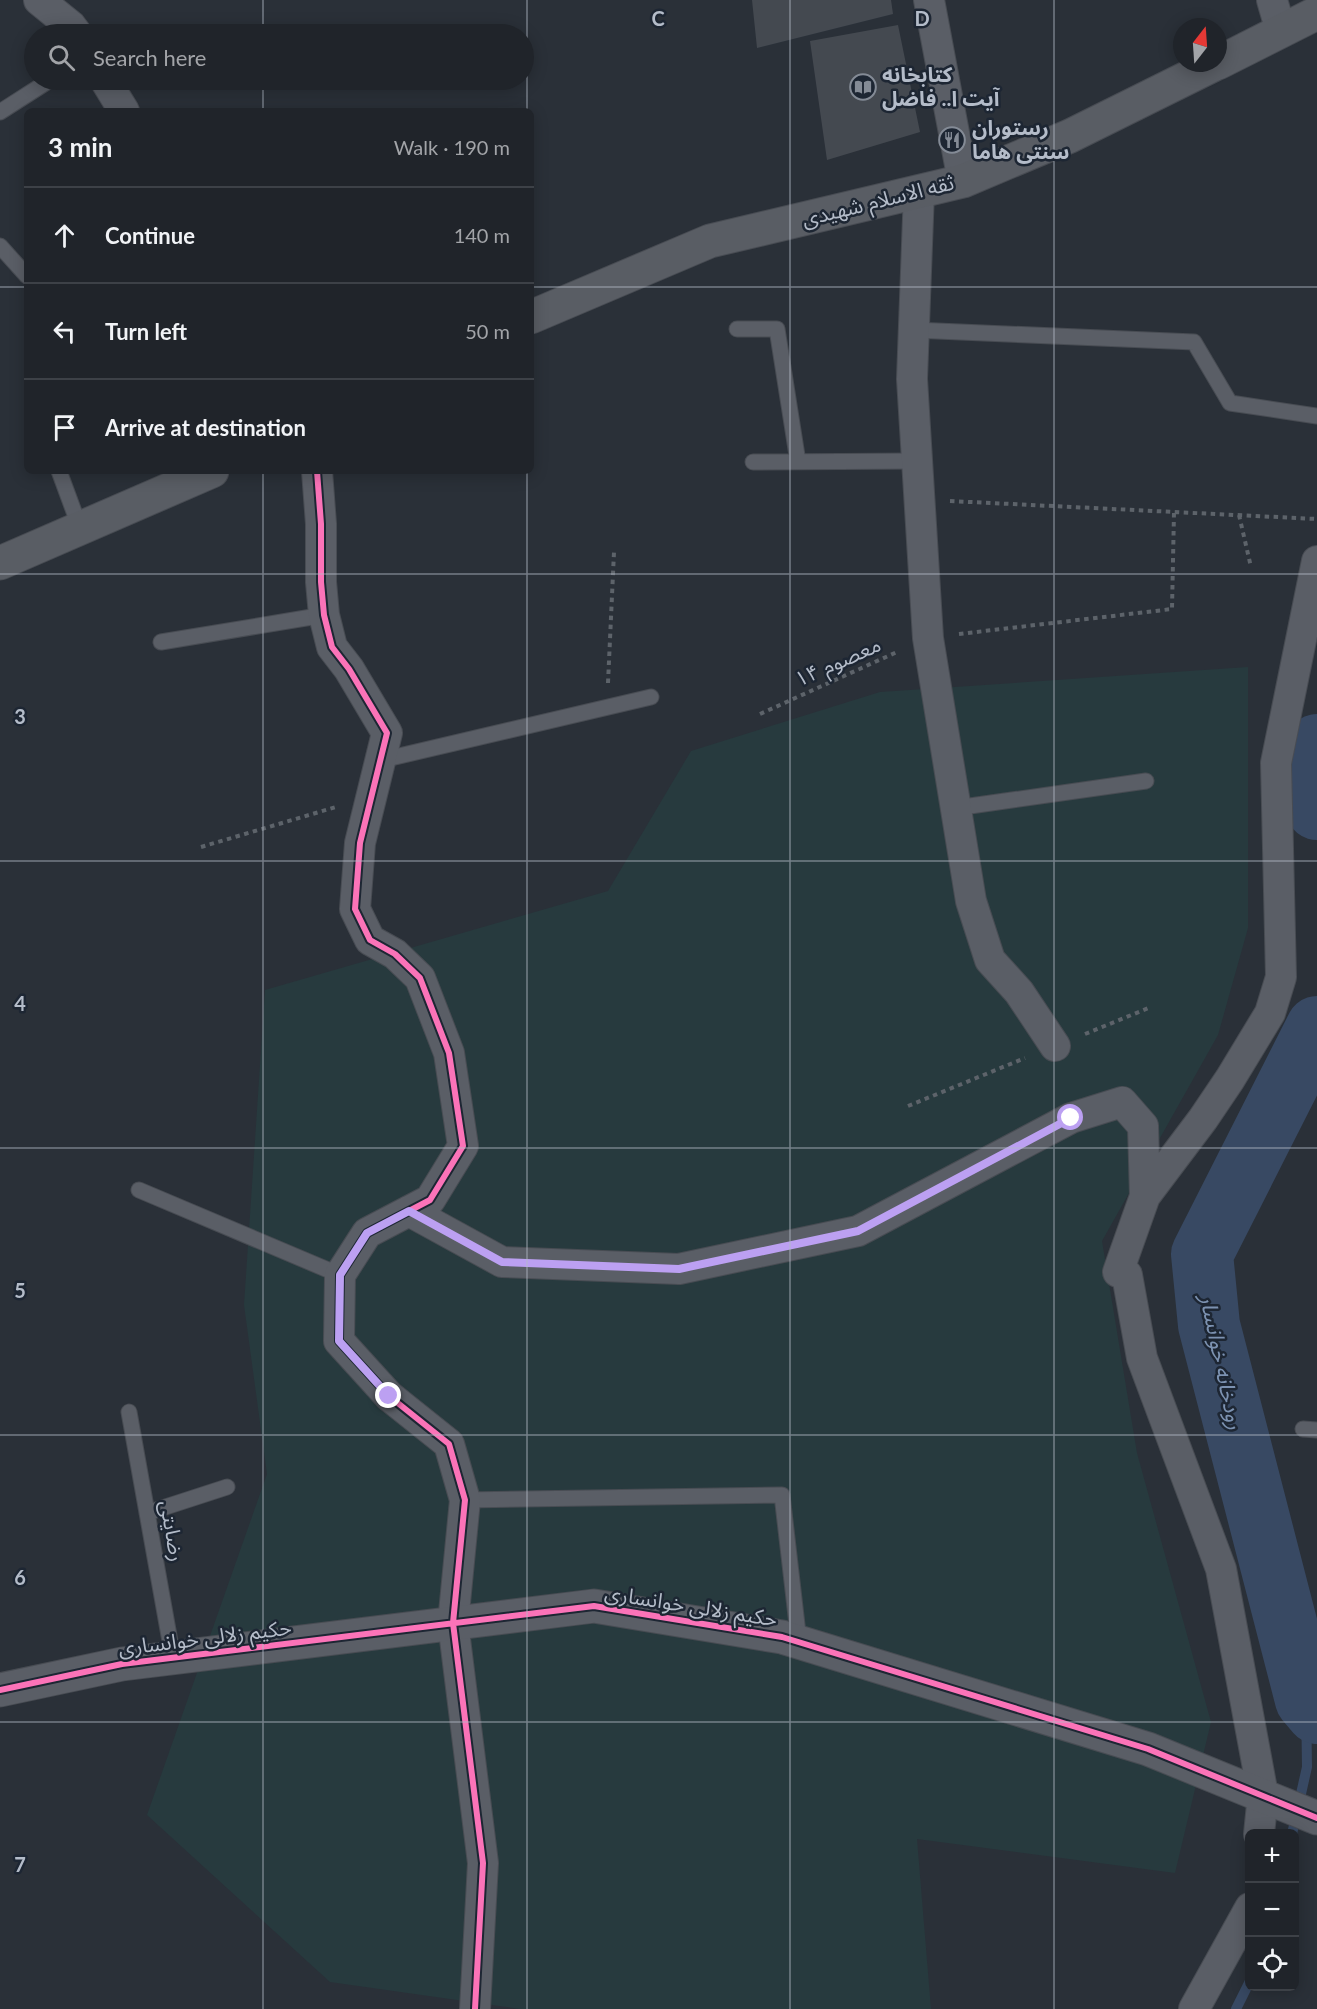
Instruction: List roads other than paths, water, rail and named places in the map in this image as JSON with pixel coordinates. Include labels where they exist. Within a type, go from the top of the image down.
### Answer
[{"type":"main road","name":"ثقه الاسلام شهیدی","points":[[1227,58],[1315,14]]},
{"type":"main road","name":"ثقه الاسلام شهیدی","points":[[534,316],[710,241],[963,181],[1070,136],[1200,72]]},
{"type":"main road","points":[[0,563],[205,474]]},
{"type":"street","points":[[39,0],[69,24]]},
{"type":"street","points":[[929,0],[963,181]]},
{"type":"street","points":[[1272,0],[1281,31]]},
{"type":"street","points":[[111,90],[122,108]]},
{"type":"street","points":[[919,191],[912,379],[928,638],[971,901],[990,960],[1019,992],[1055,1046]]},
{"type":"street","points":[[317,474],[321,524],[321,582],[324,615],[332,647],[349,669],[387,733],[360,843],[354,909],[370,940],[395,954],[420,978],[449,1053],[463,1146],[430,1200],[367,1233],[340,1275],[339,1341],[389,1396],[449,1443],[465,1500],[453,1623],[483,1863],[474,2009]]},
{"type":"street","points":[[1260,1829],[1263,1795],[1221,1569],[1142,1359],[1127,1275],[1118,1272],[1145,1196],[1230,1079],[1270,1013],[1281,976],[1276,763],[1317,561]]},
{"type":"street","points":[[409,1211],[502,1262],[679,1269],[858,1231],[1071,1118],[1122,1102],[1143,1125],[1145,1196]]},
{"type":"street","name":"حکیم زلالی خوانساری","points":[[0,1690],[122,1664],[594,1606],[782,1637],[1148,1749],[1317,1818]]},
{"type":"street","points":[[1194,2009],[1245,1917]]},
{"type":"lane","points":[[0,112],[34,90]]},
{"type":"lane","points":[[0,246],[24,269]]},
{"type":"lane","points":[[737,328],[777,329],[798,462]]},
{"type":"lane","points":[[914,330],[1194,342],[1230,404],[1317,416]]},
{"type":"lane","points":[[753,462],[918,461]]},
{"type":"lane","points":[[60,474],[80,528]]},
{"type":"lane","points":[[161,642],[324,615]]},
{"type":"lane","points":[[382,760],[651,697]]},
{"type":"lane","points":[[956,808],[1146,781]]},
{"type":"lane","points":[[139,1190],[340,1275]]},
{"type":"lane","name":"رضایتی","points":[[129,1412],[173,1658]]},
{"type":"lane","points":[[147,1513],[227,1487]]},
{"type":"lane","points":[[465,1500],[782,1495],[799,1642]]},
{"type":"waterway","name":"رودخانه خوانسار","points":[[1317,745],[1313,767],[1317,809]]},
{"type":"waterway","name":"رودخانه خوانسار","points":[[1317,1027],[1202,1254],[1209,1325],[1306,1700],[1317,1713]]},
{"type":"waterway","points":[[1293,1829],[1307,1767],[1306,1700]]},
{"type":"waterway","points":[[1236,2009],[1245,1991]]},
{"type":"place","name":"کتابخانه آیت ا.. فاضل","points":[[863,87]]},
{"type":"place","name":"رستوران سنتی هاما","points":[[952,140]]}]
